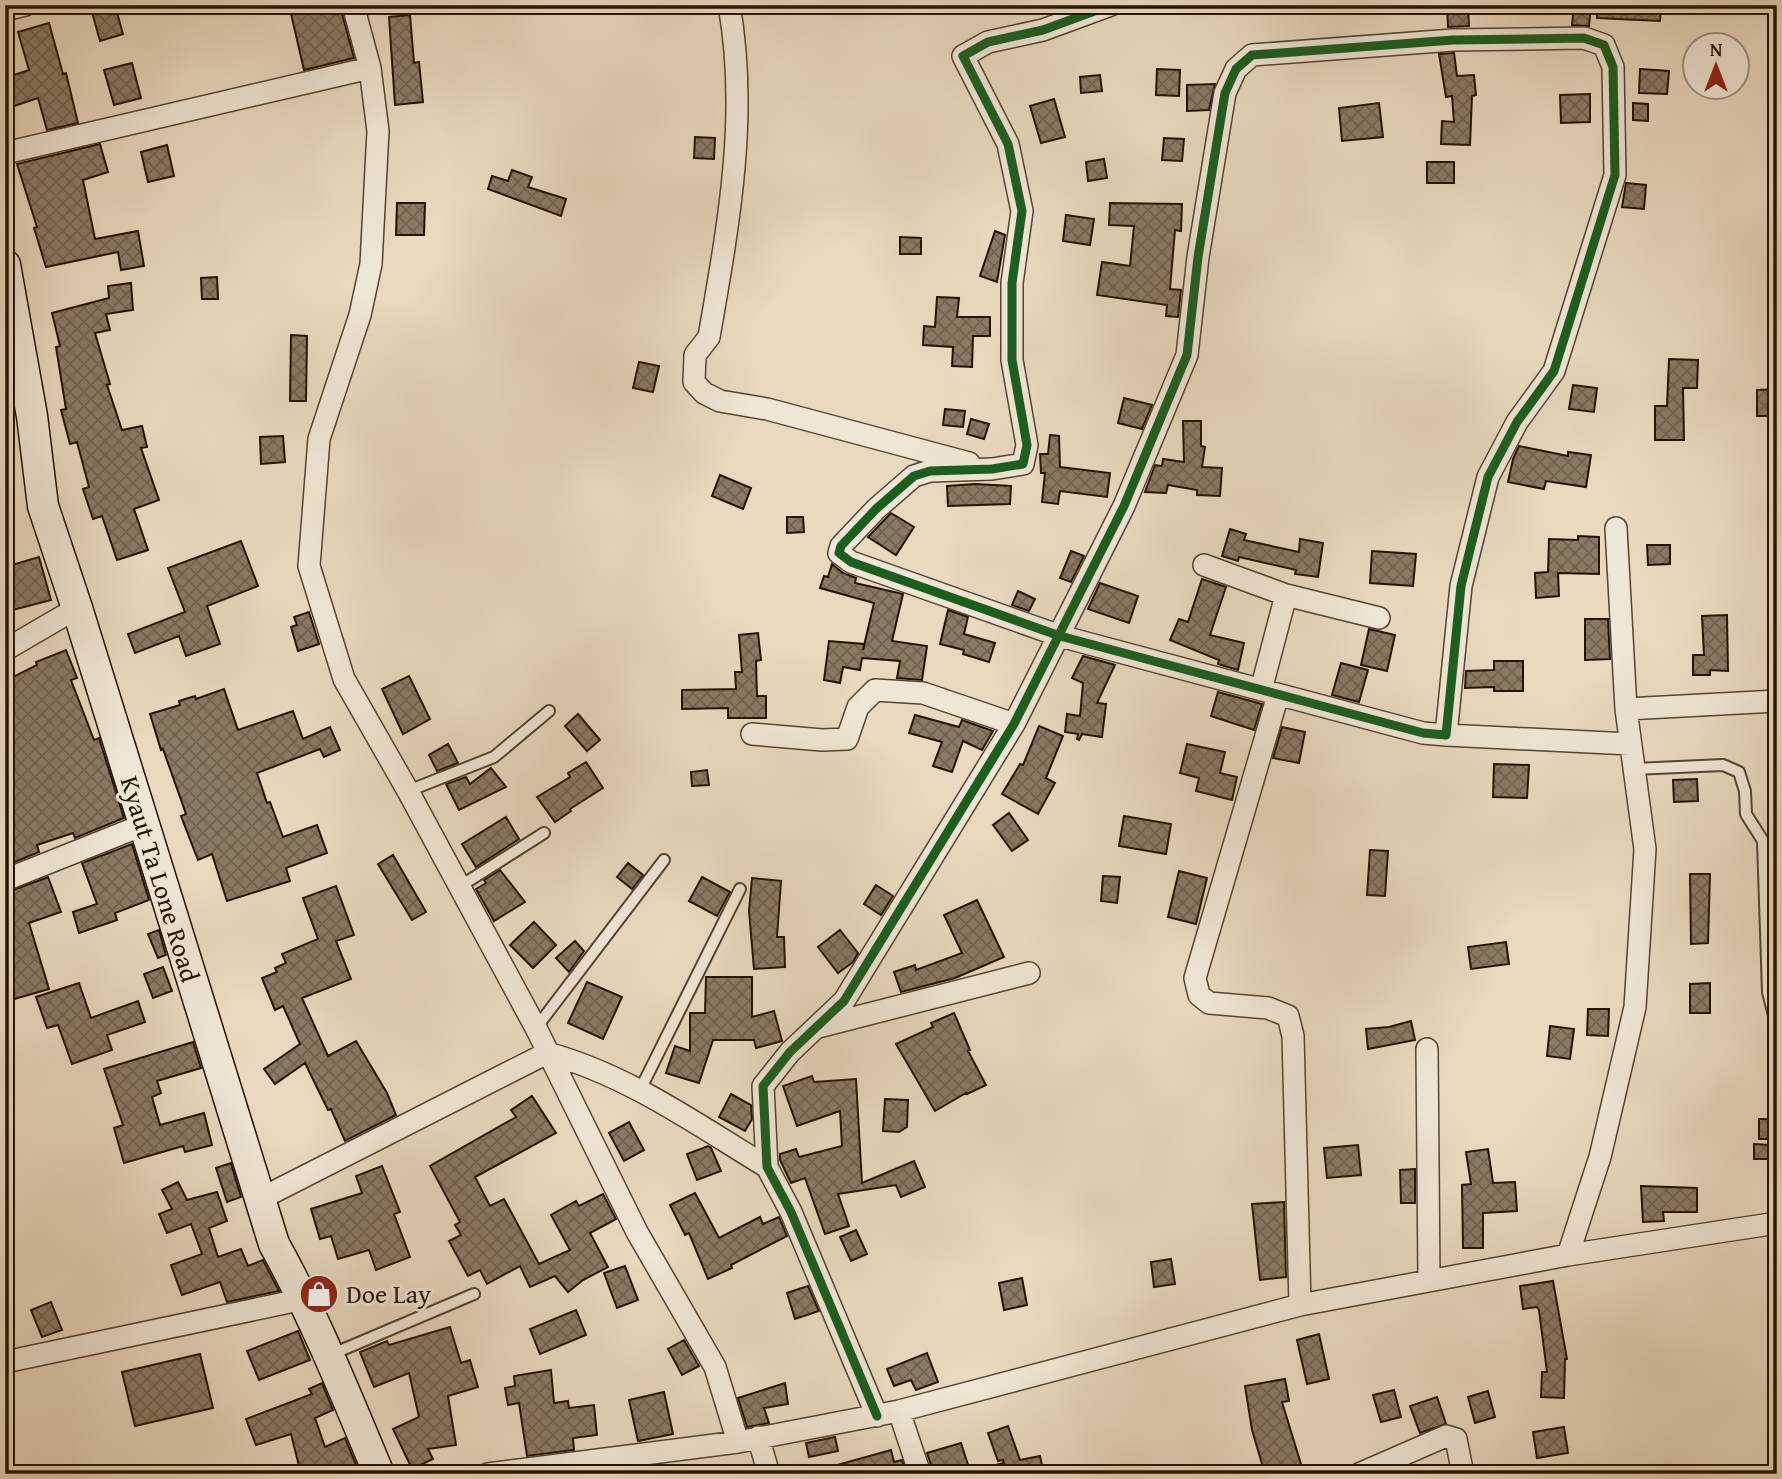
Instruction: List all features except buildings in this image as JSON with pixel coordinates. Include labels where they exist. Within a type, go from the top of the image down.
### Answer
[{"type":"main road","name":"Kyaut Ta Lone Road","points":[[7,275],[32,416],[43,506],[274,1244],[330,1355],[379,1474]]},
{"type":"street","points":[[5,10],[25,5]]},
{"type":"street","points":[[353,5],[370,68],[378,131],[371,264],[360,315],[319,439],[309,566],[344,679],[408,790],[536,1028],[637,1232],[715,1367],[748,1439],[769,1474]]},
{"type":"street","points":[[729,5],[736,41],[736,157],[709,337],[695,355],[694,382],[704,393],[720,401],[767,409],[992,469]]},
{"type":"street","points":[[1111,5],[1043,30],[988,42],[963,56],[1008,144],[1022,211],[1012,283],[1012,360],[1027,445],[1023,464],[992,469],[930,471],[914,476],[851,534],[839,553],[851,562],[1060,636],[1423,733],[1630,744]]},
{"type":"street","points":[[877,1416],[791,1212],[767,1167],[763,1086],[790,1052],[844,1001],[1014,723],[1124,506],[1187,355],[1198,257],[1225,93],[1236,69],[1252,55],[1453,40],[1584,38],[1604,44],[1613,67],[1615,175],[1554,372],[1517,422],[1488,477],[1461,586],[1446,735]]},
{"type":"street","points":[[5,153],[370,68]]},
{"type":"street","points":[[1568,1255],[1600,1157],[1635,1007],[1645,849],[1626,709],[1616,528]]},
{"type":"street","points":[[1204,565],[1286,595],[1380,618]]},
{"type":"street","points":[[1286,595],[1269,692],[1195,978],[1199,995],[1209,1003],[1268,1008],[1288,1016],[1293,1036],[1300,1305]]},
{"type":"street","points":[[5,650],[77,608]]},
{"type":"street","points":[[752,734],[822,740],[847,739],[858,707],[875,690],[923,693],[1014,723]]},
{"type":"street","points":[[1626,709],[1777,701]]},
{"type":"street","points":[[5,880],[143,825]]},
{"type":"street","points":[[816,1027],[1029,973]]},
{"type":"street","points":[[1427,1049],[1429,1280]]},
{"type":"street","points":[[260,1199],[547,1054],[583,1063],[640,1090],[767,1167]]},
{"type":"street","points":[[488,1474],[748,1439],[877,1416],[1300,1305],[1568,1255],[1777,1223]]},
{"type":"street","points":[[5,1362],[304,1299]]},
{"type":"street","points":[[899,1411],[920,1474]]},
{"type":"street","points":[[1359,1474],[1447,1436],[1456,1439],[1463,1474]]},
{"type":"lane","points":[[408,790],[494,757],[548,711]]},
{"type":"lane","points":[[1634,769],[1723,765],[1739,772],[1745,791],[1746,814],[1763,841],[1768,992],[1777,1028]]},
{"type":"lane","points":[[458,887],[544,833]]},
{"type":"lane","points":[[536,1028],[664,860]]},
{"type":"lane","points":[[640,1090],[740,889]]},
{"type":"lane","points":[[330,1355],[474,1294]]},
{"type":"cycle path","points":[[877,1416],[791,1212],[767,1167],[763,1086],[790,1052],[844,1001],[1014,724],[1124,506],[1187,355],[1198,257],[1225,93],[1236,69],[1252,55],[1453,40],[1584,38],[1604,45],[1613,67],[1615,175],[1554,371],[1517,422],[1488,477],[1461,586],[1446,735],[1423,733],[1060,636],[851,562],[839,553],[841,546],[876,509],[914,476],[930,471],[992,469],[1023,464],[1027,445],[1012,360],[1012,283],[1022,211],[1008,144],[963,56],[988,42],[1043,30],[1111,5]]},
{"type":"place","name":"Doe Lay","points":[[319,1294]]}]
